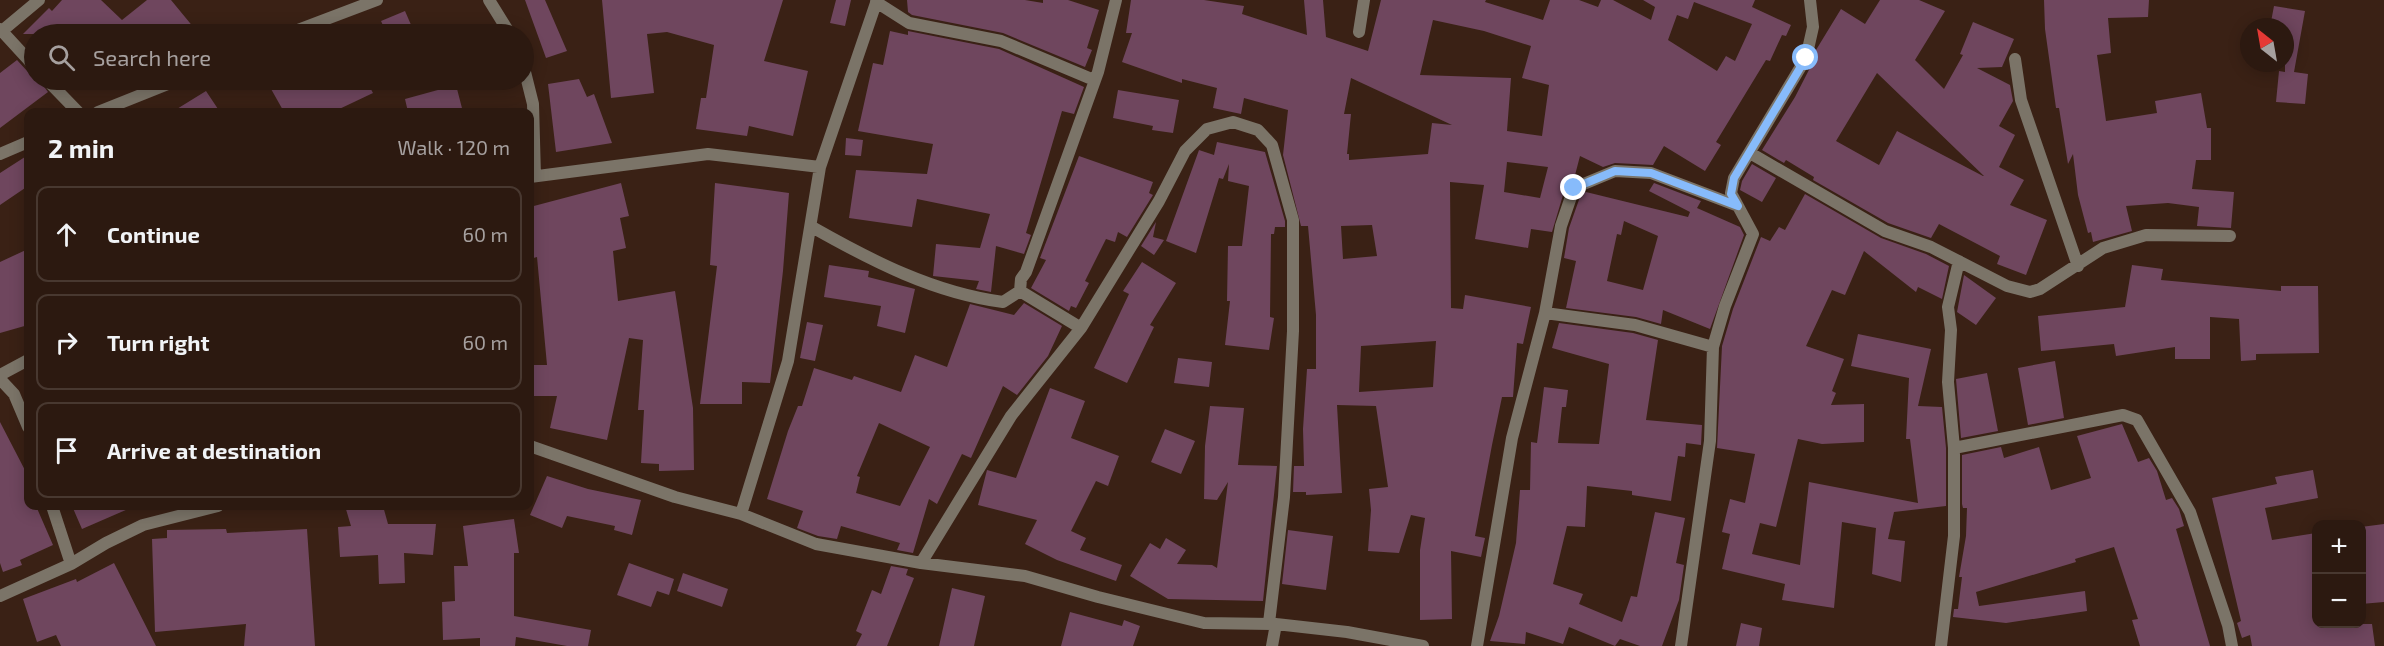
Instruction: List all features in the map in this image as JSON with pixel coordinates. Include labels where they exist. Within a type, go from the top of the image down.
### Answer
[{"type":"street","points":[[24,55],[1,30],[39,0]]},
{"type":"street","points":[[313,24],[377,0]]},
{"type":"street","points":[[489,0],[504,24]]},
{"type":"street","points":[[1020,291],[1021,279],[1026,272],[1094,80],[1116,0]]},
{"type":"street","points":[[1359,32],[1364,0]]},
{"type":"street","points":[[1682,646],[1710,441],[1713,347],[1725,306],[1753,234],[1731,194],[1734,178],[1806,58],[1813,27],[1810,0]]},
{"type":"street","points":[[741,514],[788,360],[812,227],[820,167],[876,1],[909,23],[1001,41],[1094,80]]},
{"type":"street","points":[[2015,59],[2021,100],[2078,266]]},
{"type":"street","points":[[57,90],[74,108]]},
{"type":"street","points":[[112,108],[155,90]]},
{"type":"street","points":[[530,90],[533,108]]},
{"type":"street","points":[[921,562],[1011,417],[1081,328],[1160,201],[1185,151],[1207,129],[1233,122],[1258,130],[1272,145],[1293,220],[1293,331],[1284,497],[1272,623],[1272,646]]},
{"type":"street","points":[[0,154],[24,144]]},
{"type":"street","points":[[1750,153],[1885,231],[1931,247],[2007,286],[2030,292],[2040,289],[2103,248],[2146,235],[2230,236]]},
{"type":"street","points":[[534,176],[708,154],[820,167]]},
{"type":"street","points":[[1477,646],[1512,438],[1545,313],[1561,226],[1574,188],[1615,171],[1651,173],[1738,206]]},
{"type":"street","points":[[812,227],[871,260],[946,291],[1003,302],[1020,291]]},
{"type":"street","points":[[1941,646],[1954,536],[1954,448],[1948,382],[1951,330],[1948,307],[1959,261]]},
{"type":"street","points":[[1020,291],[1081,328]]},
{"type":"street","points":[[1545,313],[1635,326],[1713,347]]},
{"type":"street","points":[[0,375],[24,362]]},
{"type":"street","points":[[0,379],[14,394],[24,418]]},
{"type":"street","points":[[1954,448],[2123,415],[2137,420],[2190,512],[2228,625],[2232,646]]},
{"type":"street","points":[[534,447],[675,497],[741,514],[816,544],[921,562],[1025,576],[1204,623],[1272,623],[1347,632],[1423,646]]},
{"type":"street","points":[[53,510],[71,564]]},
{"type":"street","points":[[0,596],[71,564],[105,543],[143,525],[202,510]]},
{"type":"building","points":[[62,0],[101,0],[122,20],[147,0],[171,0],[191,24],[33,24],[49,8],[52,11]]},
{"type":"building","points":[[525,0],[545,0],[567,51],[546,58]]},
{"type":"building","points":[[602,0],[783,0],[764,61],[808,71],[793,136],[749,126],[747,136],[696,129],[701,98],[706,98],[714,45],[667,32],[647,34],[654,93],[611,98]]},
{"type":"building","points":[[836,0],[851,0],[845,26],[830,23]]},
{"type":"building","points":[[907,0],[1025,0],[1043,3],[1043,0],[1068,0],[1099,10],[1087,48],[1092,50],[1085,67],[1003,33],[912,15],[908,12]]},
{"type":"building","points":[[1131,0],[1204,0],[1244,6],[1242,14],[1307,35],[1304,0],[1323,0],[1326,37],[1368,51],[1381,0],[1486,0],[1485,2],[1543,20],[1550,0],[1579,0],[1598,7],[1601,0],[1613,0],[1651,20],[1655,7],[1643,0],[1755,0],[1752,7],[1791,25],[1786,36],[1782,35],[1770,61],[1766,60],[1716,142],[1721,145],[1705,171],[1664,146],[1653,165],[1615,163],[1603,167],[1580,156],[1574,179],[1566,185],[1552,232],[1531,229],[1528,248],[1475,239],[1484,185],[1450,182],[1451,308],[1463,309],[1465,295],[1531,307],[1523,344],[1517,343],[1513,397],[1502,397],[1492,445],[1475,536],[1485,538],[1481,557],[1451,551],[1452,619],[1420,620],[1420,550],[1425,518],[1411,515],[1399,553],[1368,551],[1371,510],[1369,489],[1388,487],[1376,406],[1337,405],[1342,493],[1306,495],[1306,492],[1293,492],[1294,466],[1304,466],[1303,429],[1307,369],[1316,369],[1316,315],[1308,226],[1301,226],[1283,155],[1288,110],[1244,98],[1241,114],[1213,108],[1217,88],[1182,79],[1182,83],[1122,62],[1132,33],[1126,33]],"holes":[[[1694,2],[1752,24],[1735,61],[1726,56],[1717,71],[1668,40],[1677,15],[1688,19]],[[1433,20],[1484,31],[1531,46],[1522,78],[1549,85],[1542,136],[1507,131],[1511,78],[1420,75]],[[1351,78],[1452,125],[1432,123],[1428,154],[1349,160],[1349,154],[1347,154],[1351,114],[1344,114]],[[1507,162],[1548,167],[1540,198],[1504,192]],[[1372,225],[1377,256],[1343,259],[1341,226]],[[1436,341],[1433,387],[1359,392],[1361,346]]]},
{"type":"building","points":[[1880,0],[1919,0],[1945,11],[1915,60],[1944,89],[1963,55],[1960,54],[1973,22],[2014,39],[2002,67],[1977,68],[2010,85],[2013,101],[1999,126],[2015,135],[1999,167],[2024,180],[2010,205],[2047,220],[2026,275],[1997,264],[2000,256],[1939,224],[1931,238],[1888,223],[1813,180],[1814,177],[1786,160],[1784,163],[1762,150],[1795,97],[1813,62],[1816,50],[1841,9],[1865,24]],"holes":[[[1877,73],[1984,176],[1897,131],[1879,165],[1836,141]]]},
{"type":"building","points":[[2044,0],[2149,0],[2148,17],[2108,18],[2111,53],[2097,55],[2106,121],[2157,113],[2155,101],[2201,93],[2207,128],[2211,128],[2211,160],[2196,160],[2192,189],[2234,192],[2231,228],[2197,226],[2199,207],[2168,203],[2126,206],[2132,231],[2093,242],[2091,232],[2088,233],[2078,195],[2073,154],[2068,164],[2059,108],[2056,108],[2045,29]]},
{"type":"building","points":[[2274,6],[2305,11],[2294,72],[2294,18],[2272,18]]},
{"type":"building","points":[[405,11],[411,24],[382,24],[381,21]]},
{"type":"building","points":[[890,31],[908,35],[908,31],[999,49],[1084,87],[1074,114],[1062,111],[1026,233],[1031,235],[1024,254],[996,246],[991,292],[976,289],[979,281],[933,276],[936,244],[980,248],[990,214],[917,199],[912,227],[849,218],[856,170],[927,174],[933,144],[858,131],[873,63],[883,65]]},
{"type":"building","points":[[17,60],[24,68],[24,90],[46,90],[48,92],[0,128],[0,73]]},
{"type":"building","points":[[2279,72],[2308,74],[2305,104],[2276,102]]},
{"type":"building","points":[[579,79],[587,97],[594,94],[612,143],[556,152],[548,84]]},
{"type":"building","points":[[272,90],[371,90],[373,93],[341,108],[282,108]]},
{"type":"building","points":[[438,90],[457,90],[462,108],[407,108],[405,99]]},
{"type":"building","points":[[1118,90],[1179,100],[1173,133],[1152,130],[1153,126],[1113,118]]},
{"type":"building","points":[[206,91],[217,108],[178,108]]},
{"type":"building","points":[[846,138],[863,140],[861,156],[845,155]]},
{"type":"building","points":[[1217,142],[1265,152],[1285,221],[1285,227],[1275,227],[1274,234],[1271,234],[1270,317],[1274,318],[1269,350],[1225,345],[1230,301],[1227,301],[1228,246],[1242,246],[1249,186],[1228,181],[1229,164],[1223,179],[1219,178],[1196,253],[1166,241],[1199,150],[1214,155]]},
{"type":"building","points":[[1079,156],[1153,182],[1149,193],[1153,195],[1127,237],[1118,232],[1115,242],[1106,239],[1085,281],[1089,283],[1076,308],[1071,306],[1069,311],[1031,288],[1046,260],[1040,258]]},
{"type":"building","points":[[24,158],[24,189],[0,205],[0,173]]},
{"type":"building","points":[[1752,164],[1776,178],[1762,202],[1740,190],[1742,181]]},
{"type":"building","points":[[621,183],[629,216],[620,218],[626,248],[613,251],[618,301],[675,291],[693,408],[694,470],[659,471],[659,464],[641,463],[644,410],[638,410],[643,340],[629,338],[607,440],[550,428],[557,396],[534,396],[534,365],[547,365],[537,257],[534,258],[534,206]]},
{"type":"building","points":[[715,183],[789,193],[770,383],[742,382],[742,404],[700,404],[717,266],[710,265]]},
{"type":"building","points":[[1654,183],[1701,201],[1697,208],[1740,227],[1744,235],[1710,329],[1663,310],[1661,324],[1636,317],[1566,308],[1576,261],[1564,258],[1569,228],[1581,194],[1586,192],[1688,217],[1690,212],[1649,191]],"holes":[[[1624,221],[1658,236],[1643,290],[1607,281],[1617,234],[1621,235]]]},
{"type":"building","points":[[1805,194],[1881,238],[1926,254],[1949,266],[1942,299],[1918,287],[1916,292],[1864,251],[1845,295],[1832,290],[1806,346],[1844,359],[1832,391],[1836,393],[1831,405],[1864,404],[1864,442],[1822,444],[1798,439],[1776,527],[1760,523],[1752,554],[1800,565],[1809,482],[1918,503],[1910,439],[1906,439],[1909,378],[1851,366],[1858,334],[1931,349],[1918,406],[1942,407],[1946,448],[1946,506],[1894,512],[1888,539],[1905,541],[1901,582],[1872,574],[1876,528],[1842,522],[1834,608],[1782,600],[1785,584],[1722,569],[1730,534],[1722,532],[1730,499],[1745,503],[1755,454],[1717,448],[1722,346],[1733,309],[1761,237],[1770,241],[1779,227],[1785,230]]},
{"type":"building","points":[[1156,222],[1153,237],[1164,240],[1154,255],[1141,246]]},
{"type":"building","points":[[24,251],[24,326],[0,333],[0,262]]},
{"type":"building","points":[[1142,262],[1176,283],[1150,325],[1154,327],[1127,383],[1094,368],[1129,294],[1123,291]]},
{"type":"building","points":[[829,265],[869,271],[868,277],[915,289],[905,333],[877,326],[881,306],[824,297]]},
{"type":"building","points":[[2132,265],[2163,269],[2161,280],[2281,291],[2281,286],[2318,286],[2319,353],[2256,354],[2256,360],[2241,361],[2239,319],[2210,317],[2210,359],[2175,359],[2175,347],[2116,356],[2114,344],[2041,351],[2038,316],[2125,307]]},
{"type":"building","points":[[1964,275],[1996,298],[1976,325],[1957,312]]},
{"type":"building","points":[[1024,303],[1062,326],[1048,356],[1017,395],[1003,386],[971,458],[962,454],[937,504],[929,499],[913,553],[897,550],[900,543],[841,526],[837,539],[818,536],[797,528],[803,511],[767,499],[788,431],[798,406],[802,406],[814,368],[852,380],[854,376],[901,392],[915,355],[947,367],[970,304],[1014,315]],"holes":[[[879,423],[930,447],[900,506],[856,493],[860,477],[857,476]]]},
{"type":"building","points":[[807,322],[823,325],[815,361],[800,358]]},
{"type":"building","points":[[1559,323],[1633,333],[1658,340],[1646,420],[1702,425],[1701,445],[1686,443],[1685,457],[1678,456],[1671,501],[1632,495],[1632,491],[1587,486],[1585,527],[1567,526],[1553,584],[1583,594],[1579,604],[1622,622],[1631,596],[1637,597],[1655,512],[1685,518],[1676,563],[1684,565],[1679,600],[1662,646],[1640,646],[1620,639],[1615,646],[1569,627],[1563,644],[1526,632],[1525,644],[1490,641],[1499,616],[1516,543],[1520,490],[1530,490],[1531,442],[1537,443],[1544,387],[1568,390],[1566,407],[1562,407],[1558,443],[1599,444],[1609,364],[1552,348]]},
{"type":"building","points":[[1178,358],[1212,362],[1209,387],[1174,383]]},
{"type":"building","points":[[2055,361],[2064,418],[2028,425],[2018,368]]},
{"type":"building","points":[[1987,373],[1998,431],[1961,438],[1956,379]]},
{"type":"building","points":[[1050,388],[1085,401],[1071,438],[1119,456],[1108,486],[1096,481],[1071,531],[1086,538],[1080,550],[1122,565],[1116,581],[1057,560],[1025,544],[1037,520],[978,505],[987,470],[1016,478]]},
{"type":"building","points":[[1210,406],[1244,408],[1238,465],[1277,466],[1263,601],[1168,599],[1130,576],[1150,543],[1160,549],[1166,538],[1186,550],[1177,564],[1212,565],[1217,568],[1228,482],[1217,500],[1204,499],[1205,446]]},
{"type":"building","points":[[0,422],[24,468],[24,510],[38,510],[53,545],[20,560],[22,565],[3,572],[0,563]]},
{"type":"building","points":[[2122,424],[2138,462],[2149,458],[2157,471],[2166,500],[2172,498],[2179,509],[2184,526],[2176,529],[2210,646],[2140,646],[2132,620],[2138,619],[2114,547],[2075,559],[2076,562],[1976,592],[1979,606],[2085,591],[2087,611],[2006,623],[1953,617],[1954,609],[1958,609],[1962,577],[1959,577],[1966,536],[1967,508],[1963,508],[1962,504],[1962,455],[2001,447],[2004,458],[2039,447],[2051,490],[2091,478],[2077,436]]},
{"type":"building","points":[[1165,429],[1195,441],[1181,474],[1151,462]]},
{"type":"building","points":[[2313,470],[2318,498],[2265,508],[2272,540],[2312,534],[2312,628],[2366,628],[2366,624],[2372,624],[2375,646],[2252,646],[2250,635],[2242,638],[2237,623],[2241,621],[2212,498],[2277,484],[2275,477]]},
{"type":"building","points":[[547,476],[588,489],[641,500],[632,535],[614,530],[615,526],[567,516],[562,528],[530,515]]},
{"type":"building","points":[[74,510],[126,510],[82,529]]},
{"type":"building","points":[[346,510],[384,510],[388,524],[436,524],[433,555],[404,553],[405,583],[379,584],[378,555],[340,557],[338,527],[351,526]]},
{"type":"building","points":[[514,519],[519,553],[514,553],[514,616],[591,630],[588,646],[567,646],[516,637],[515,646],[480,646],[480,638],[443,640],[442,602],[455,601],[454,566],[468,566],[463,526]]},
{"type":"building","points":[[2384,524],[2384,602],[2366,604],[2366,526]]},
{"type":"building","points":[[226,529],[227,533],[307,529],[315,646],[244,646],[246,624],[155,632],[152,539],[167,538],[167,530]]},
{"type":"building","points":[[1288,530],[1333,536],[1326,590],[1282,584]]},
{"type":"building","points":[[114,563],[156,646],[61,646],[56,635],[37,642],[23,599],[76,579],[77,582]]},
{"type":"building","points":[[629,563],[674,579],[669,595],[657,591],[651,607],[617,595]]},
{"type":"building","points":[[891,566],[908,569],[906,575],[914,578],[887,646],[856,646],[862,634],[856,631],[872,590],[881,594]]},
{"type":"building","points":[[683,573],[728,589],[722,607],[677,591]]},
{"type":"building","points":[[952,588],[985,596],[974,646],[939,646]]},
{"type":"building","points":[[1070,612],[1122,626],[1124,620],[1140,626],[1133,646],[1061,646]]},
{"type":"building","points":[[1741,623],[1762,628],[1759,646],[1736,646]]},
{"type":"route","points":[[1574,188],[1615,171],[1651,173],[1738,206],[1731,194],[1734,178],[1806,58]]}]
